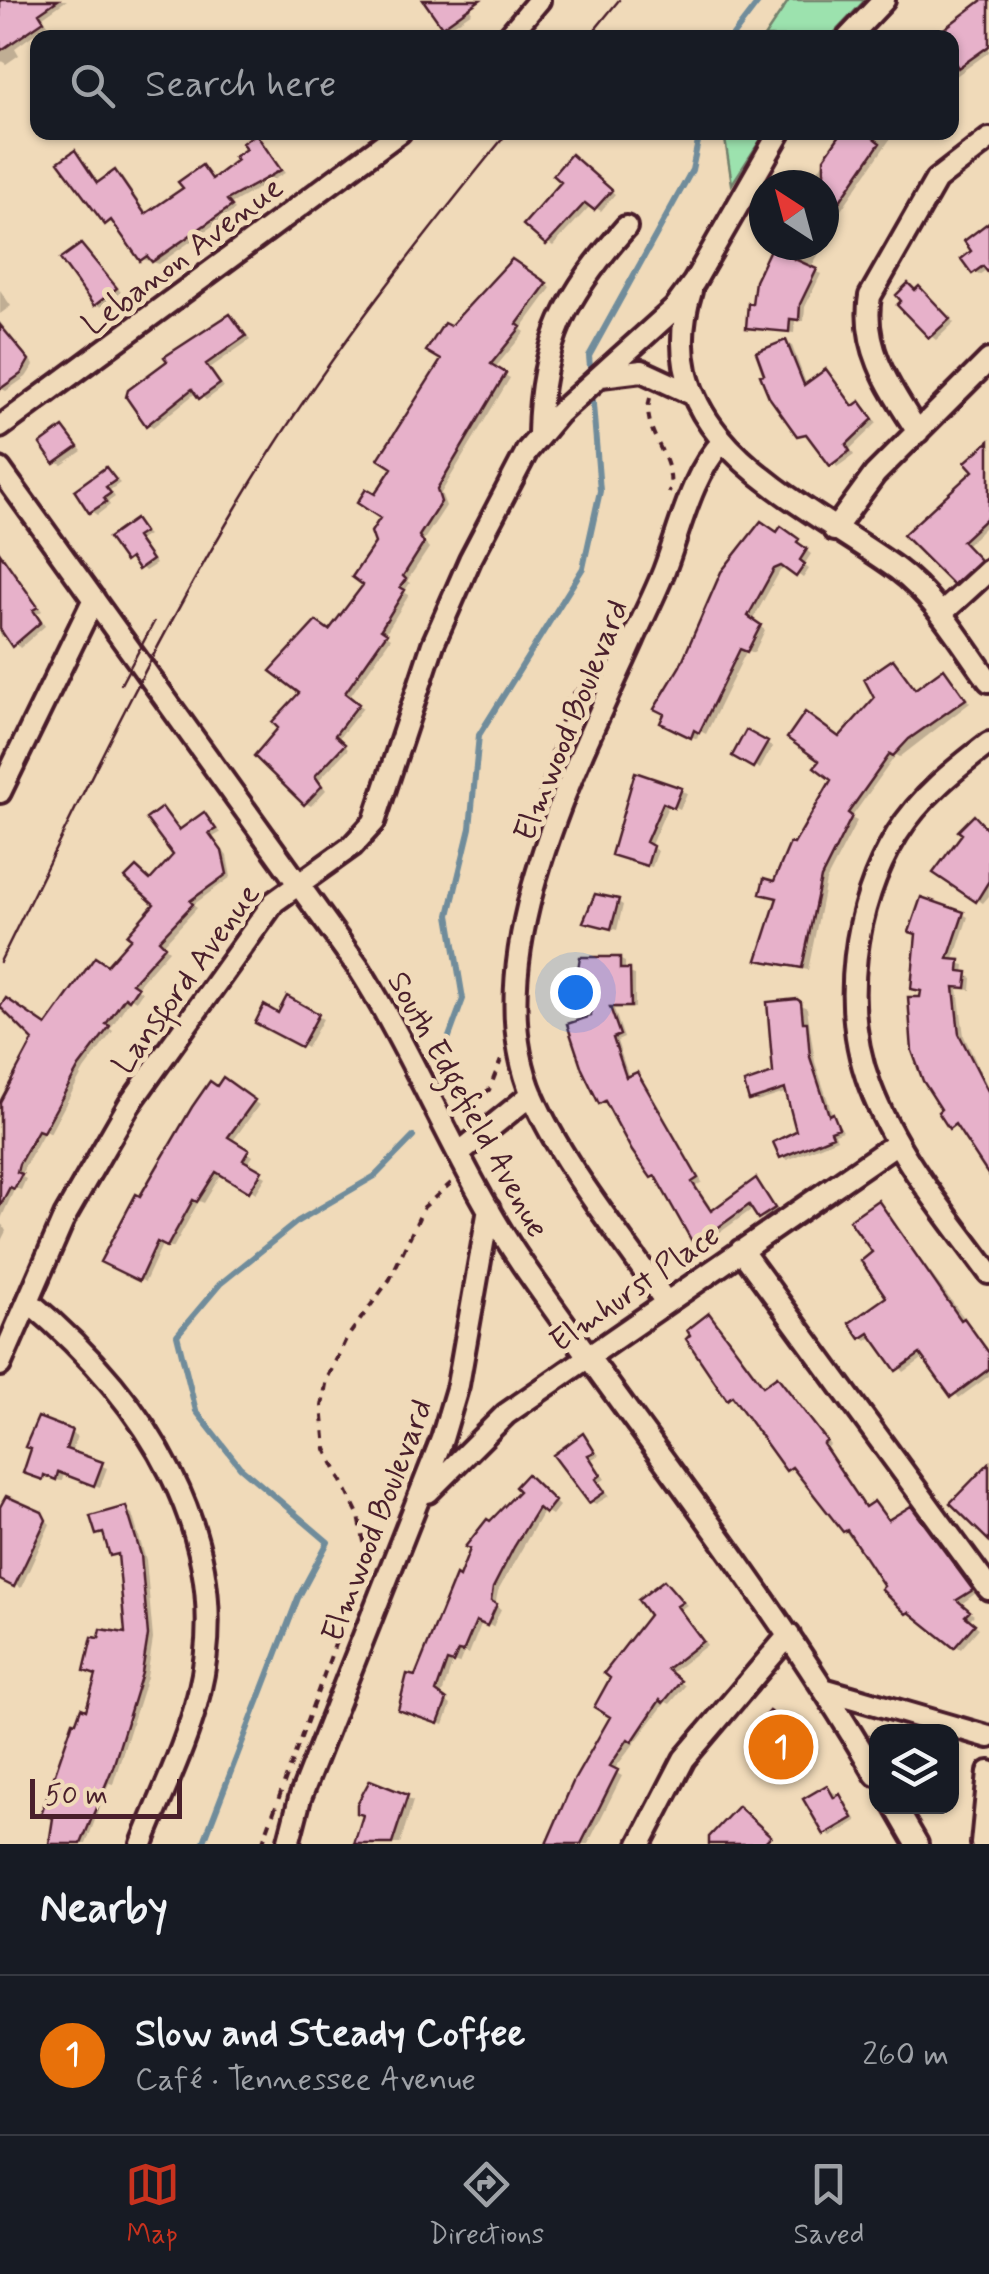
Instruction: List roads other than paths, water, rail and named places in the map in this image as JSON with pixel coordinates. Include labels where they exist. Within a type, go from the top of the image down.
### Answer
[{"type":"street","points":[[514,30],[538,0]]},
{"type":"street","points":[[856,30],[884,0]]},
{"type":"street","points":[[918,432],[875,357],[867,312],[870,296],[936,180],[989,139]]},
{"type":"street","name":"Lebanon Avenue","points":[[0,427],[389,140]]},
{"type":"street","points":[[599,376],[655,330],[694,282],[775,140]]},
{"type":"street","name":"Lansford Avenue","points":[[539,433],[540,382],[556,326],[578,284],[626,227]]},
{"type":"street","points":[[694,282],[684,335],[694,395],[723,440],[746,468],[898,570],[941,614],[989,681]]},
{"type":"street","points":[[834,530],[875,474],[989,360]]},
{"type":"street","points":[[599,376],[642,371],[694,395]]},
{"type":"street","name":"Lansford Avenue","points":[[0,1365],[65,1216],[128,1105],[274,902],[299,880],[352,846],[374,822],[433,644],[470,560],[539,433],[599,376]]},
{"type":"street","name":"Elmwood Boulevard","points":[[665,1300],[552,1133],[532,1094],[518,1038],[515,985],[522,938],[542,867],[580,758],[663,573],[692,491],[708,458],[723,440]]},
{"type":"street","name":"South Edgefield Avenue","points":[[0,469],[299,880],[395,1025],[489,1209],[827,1690],[869,1764]]},
{"type":"street","points":[[941,614],[989,570]]},
{"type":"street","points":[[0,792],[94,598]]},
{"type":"street","points":[[989,743],[942,780],[897,834],[866,910],[854,998],[858,1046],[870,1086],[897,1143],[989,1272]]},
{"type":"street","points":[[459,1153],[532,1094]]},
{"type":"street","name":"Elmhurst Place","points":[[420,1500],[506,1414],[665,1300],[897,1143]]},
{"type":"street","name":"Elmwood Boulevard","points":[[288,1844],[300,1798],[420,1500],[458,1385],[489,1209]]},
{"type":"street","points":[[741,1250],[989,1589]]},
{"type":"street","points":[[28,1301],[72,1338],[140,1424],[181,1488],[199,1536],[208,1644],[198,1696],[142,1844]]},
{"type":"street","points":[[640,1844],[684,1759],[789,1635]]},
{"type":"street","points":[[827,1690],[989,1737]]},
{"type":"street","points":[[982,1844],[989,1772]]},
{"type":"street","points":[[900,1814],[917,1844]]},
{"type":"waterway","points":[[737,30],[760,0]]},
{"type":"waterway","points":[[591,379],[589,356],[692,170],[698,140]]},
{"type":"waterway","points":[[449,1037],[463,999],[449,915],[470,828],[479,735],[583,568],[600,491],[592,392]]},
{"type":"waterway","points":[[203,1844],[298,1598],[328,1542],[240,1467],[196,1411],[177,1335],[220,1284],[298,1221],[375,1176],[413,1137]]},
{"type":"tram line","points":[[595,30],[619,0]]},
{"type":"tram line","points":[[0,962],[143,674],[237,506],[299,408],[366,314],[502,140]]},
{"type":"tram line","points":[[121,684],[154,622]]},
{"type":"place","name":"Slow and Steady Coffee","points":[[781,1747]]}]
